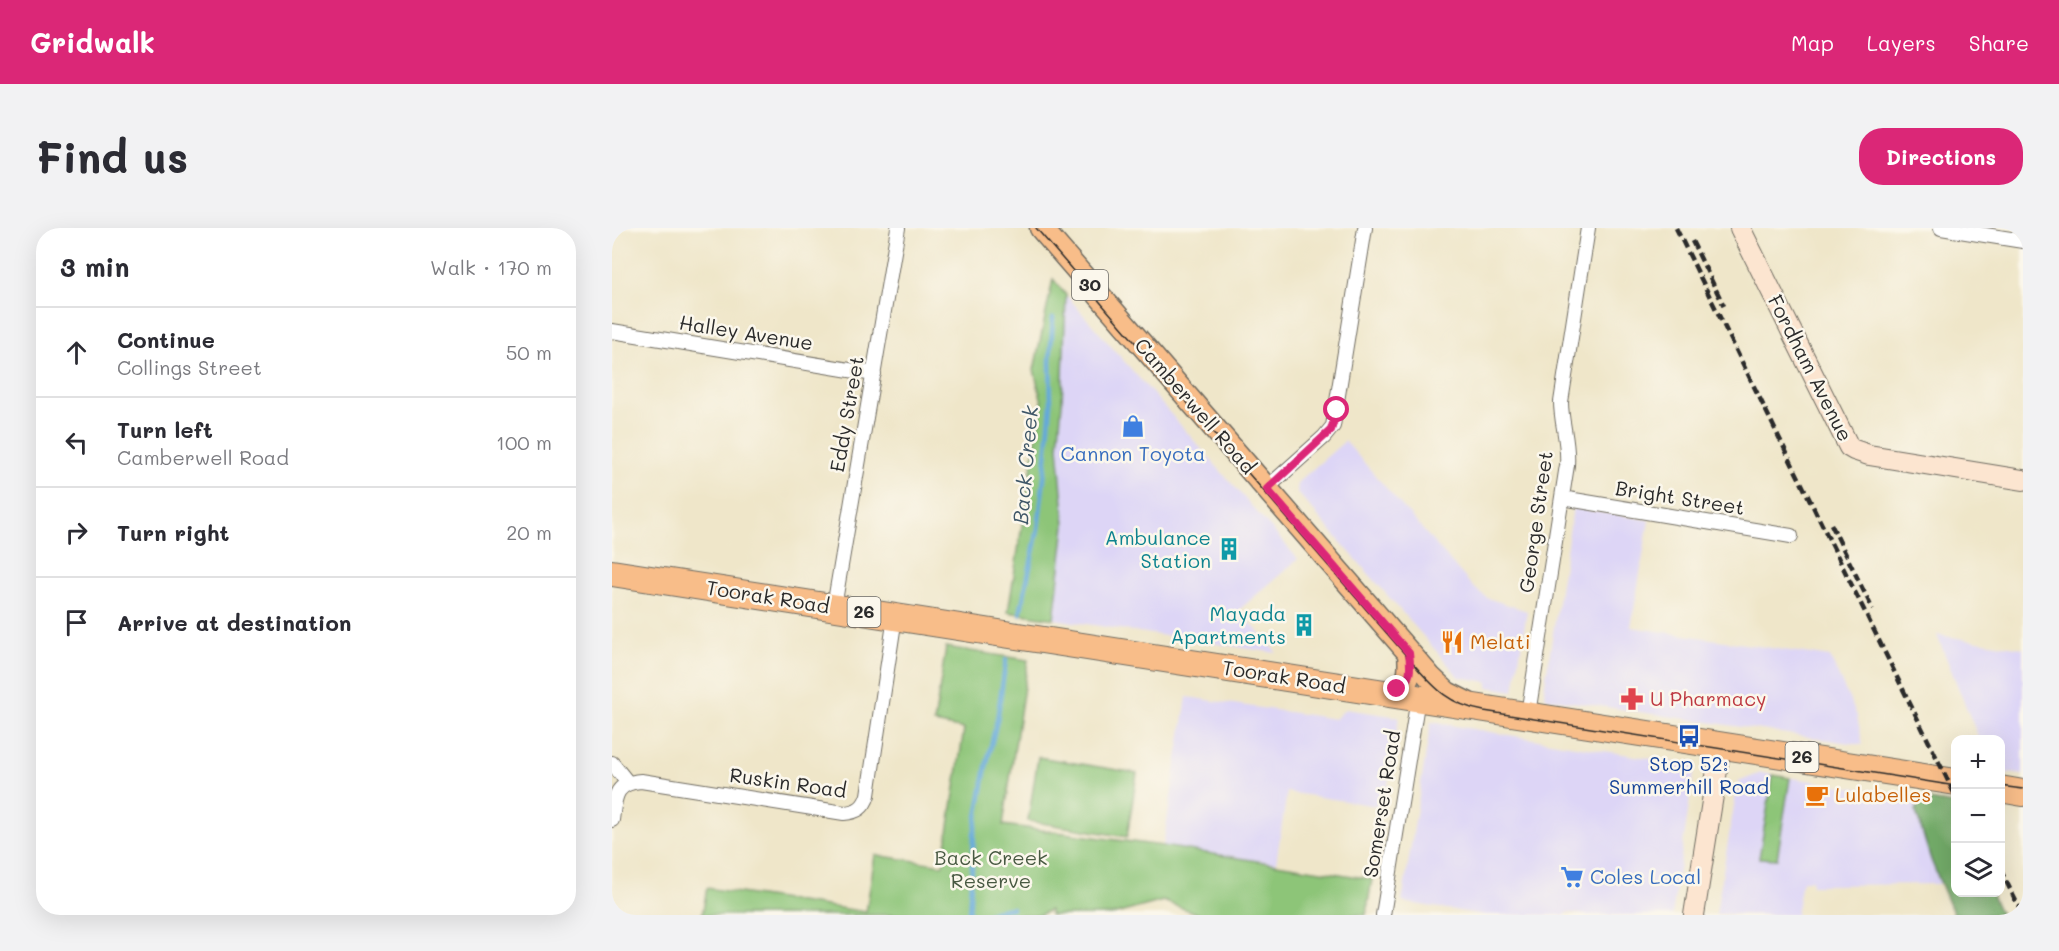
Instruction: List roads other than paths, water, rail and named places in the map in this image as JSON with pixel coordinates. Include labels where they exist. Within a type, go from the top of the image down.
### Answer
[{"type":"highway","name":"Toorak Road","points":[[612,573],[1951,781]]},
{"type":"highway","points":[[2005,790],[2023,793]]},
{"type":"main road","name":"Camberwell Road","points":[[1041,228],[1441,689],[1458,700],[1478,707]]},
{"type":"main road","points":[[1382,693],[1397,689],[1406,682],[1410,671],[1409,653]]},
{"type":"street","name":"Eddy Street","points":[[834,607],[898,228]]},
{"type":"street","points":[[1267,489],[1333,426],[1365,228]]},
{"type":"street","name":"George Street","points":[[1528,714],[1568,457],[1561,402],[1588,228]]},
{"type":"street","name":"Fordham Avenue","points":[[1740,228],[1849,447],[1869,455],[2023,480]]},
{"type":"street","points":[[1941,228],[2023,241]]},
{"type":"street","name":"Halley Avenue","points":[[612,331],[874,374]]},
{"type":"street","name":"Bright Street","points":[[1562,498],[1791,536]]},
{"type":"street","name":"Ruskin Road","points":[[628,783],[641,781],[844,813],[861,808],[868,795],[895,617]]},
{"type":"street","name":"Somerset Road","points":[[1383,915],[1418,698]]},
{"type":"street","points":[[1694,915],[1721,745]]},
{"type":"street","points":[[612,763],[628,783],[617,792],[612,820]]},
{"type":"waterway","name":"Back Creek","points":[[1020,614],[1038,529],[1045,469],[1051,404],[1050,361],[1053,318]]},
{"type":"waterway","name":"Back Creek","points":[[969,915],[974,834],[997,720],[1006,660]]},
{"type":"waterway","name":"Back Creek","points":[[988,915],[994,911],[1012,908]]},
{"type":"tram line","points":[[1036,228],[1410,660],[1434,686],[1451,699],[1484,711],[1951,785]]},
{"type":"tram line","points":[[2005,787],[2023,789]]},
{"type":"railway","points":[[1676,228],[1952,789]]},
{"type":"railway","points":[[1692,241],[1724,306]]},
{"type":"railway","points":[[1831,524],[1873,610]]},
{"type":"railway","points":[[2005,879],[2023,915]]},
{"type":"place","name":"Cannon Toyota","points":[[1133,426]]},
{"type":"place","name":"Ambulance Station","points":[[1229,549]]},
{"type":"place","name":"Mayada Apartments","points":[[1304,625]]},
{"type":"place","name":"Melati","points":[[1452,642]]},
{"type":"place","name":"U Pharmacy","points":[[1632,699]]},
{"type":"place","name":"Stop 52: Summerhill Road","points":[[1689,736]]},
{"type":"place","name":"Lulabelles","points":[[1817,795]]},
{"type":"place","name":"Coles Local","points":[[1572,877]]},
{"type":"park label","name":"Back Creek Reserve","points":[[991,870]]}]
